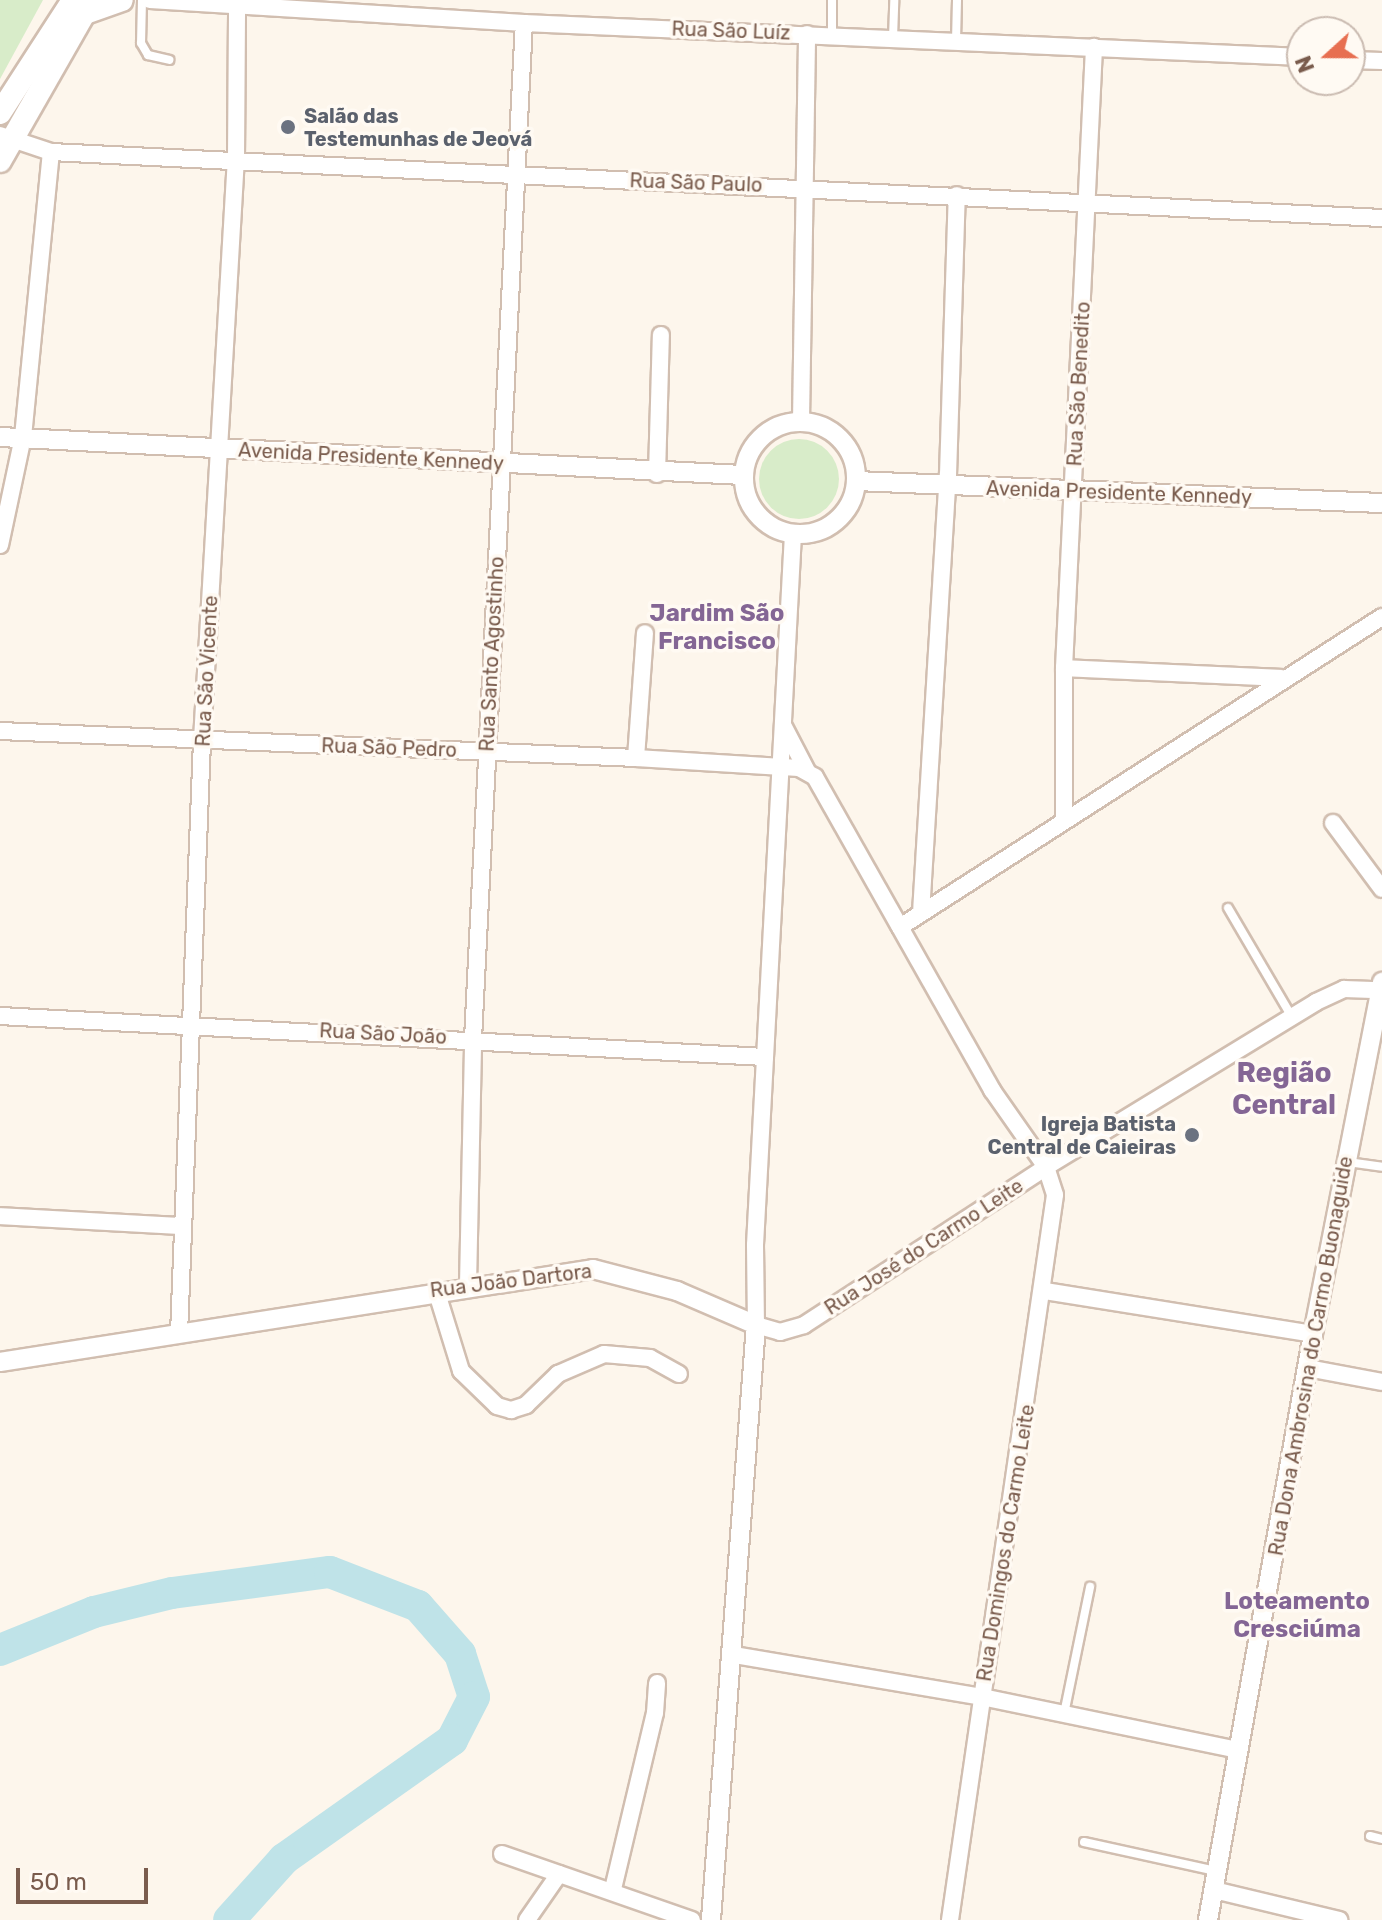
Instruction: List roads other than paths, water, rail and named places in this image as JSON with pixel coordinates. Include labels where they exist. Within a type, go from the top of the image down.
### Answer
[{"type":"main road","points":[[0,113],[82,5],[122,0]]},
{"type":"main road","points":[[0,161],[6,137],[82,5]]},
{"type":"street","name":"Rua São Luíz","points":[[156,0],[237,9],[1286,56]]},
{"type":"street","name":"Rua São Vicente","points":[[179,1334],[202,740],[236,158],[237,9]]},
{"type":"street","name":"Rua Santo Agostinho","points":[[468,1285],[473,1039],[524,23]]},
{"type":"street","points":[[801,421],[807,34]]},
{"type":"street","name":"Rua São Benedito","points":[[1064,818],[1064,668],[1094,47]]},
{"type":"street","name":"Rua São Paulo","points":[[6,137],[51,152],[236,158],[516,177],[1089,200],[1382,218]]},
{"type":"street","points":[[0,545],[23,437],[51,152]]},
{"type":"street","points":[[921,913],[948,487],[957,195]]},
{"type":"street","points":[[657,474],[661,335]]},
{"type":"street","points":[[801,421],[835,434],[848,448],[856,481],[842,516],[827,528],[793,534],[760,519],[750,504],[743,475],[758,440],[785,423],[801,421]]},
{"type":"street","name":"Avenida Presidente Kennedy","points":[[0,437],[657,474],[743,475]]},
{"type":"street","name":"Avenida Presidente Kennedy","points":[[856,481],[1382,503]]},
{"type":"street","points":[[711,1920],[734,1655],[756,1325],[765,1057],[793,534]]},
{"type":"street","points":[[900,927],[1281,678],[1382,617]]},
{"type":"street","points":[[636,758],[645,633]]},
{"type":"street","points":[[1064,668],[1281,678]]},
{"type":"street","points":[[783,725],[992,1090],[1046,1167]]},
{"type":"street","name":"Rua São Pedro","points":[[0,731],[636,758],[807,771]]},
{"type":"street","points":[[1333,823],[1382,889]]},
{"type":"street","name":"Rua José do Carmo Leite","points":[[756,1325],[780,1332],[804,1325],[1046,1167],[1292,1017],[1344,989],[1381,986]]},
{"type":"street","name":"Rua Dona Ambrosina do Carmo Buonaguide","points":[[1208,1920],[1313,1334],[1347,1162],[1374,1064],[1381,986]]},
{"type":"street","name":"Rua São João","points":[[0,1016],[765,1057]]},
{"type":"street","name":"Rua Domingos do Carmo Leite","points":[[950,1920],[1045,1291],[1055,1195],[1046,1167]]},
{"type":"street","points":[[0,1216],[181,1226]]},
{"type":"street","name":"Rua João Dartora","points":[[0,1362],[559,1271],[622,1272],[756,1325]]},
{"type":"street","points":[[436,1290],[461,1371],[497,1406],[511,1410],[526,1405],[558,1374],[604,1354],[650,1358],[679,1374]]},
{"type":"street","points":[[1045,1291],[1313,1334]]},
{"type":"street","points":[[1308,1368],[1382,1382]]},
{"type":"street","points":[[734,1655],[982,1697],[1239,1750]]},
{"type":"street","points":[[613,1889],[655,1713],[657,1683]]},
{"type":"street","points":[[502,1854],[613,1889],[692,1920]]},
{"type":"street","points":[[527,1920],[559,1874]]},
{"type":"street","points":[[1216,1880],[1339,1920]]},
{"type":"lane","points":[[142,0],[141,43],[148,55],[169,60]]},
{"type":"lane","points":[[832,0],[832,35]]},
{"type":"lane","points":[[893,38],[894,0]]},
{"type":"lane","points":[[956,41],[957,0]]},
{"type":"lane","points":[[1228,908],[1292,1017]]},
{"type":"lane","points":[[1347,1162],[1382,1167]]},
{"type":"lane","points":[[1064,1714],[1090,1587]]},
{"type":"lane","points":[[1370,1836],[1382,1839]]},
{"type":"lane","points":[[1084,1842],[1216,1880]]},
{"type":"waterway","points":[[0,1650],[94,1612],[172,1593],[330,1572],[418,1606],[460,1654],[474,1697],[452,1740],[284,1859],[229,1920]]},
{"type":"place","name":"Salão das Testemunhas de Jeová","points":[[288,127]]},
{"type":"place","name":"Igreja Batista Central de Caieiras","points":[[1192,1135]]},
{"type":"district","name":"Jardim São Francisco","points":[[717,628]]},
{"type":"district","name":"Região Central","points":[[1284,1089]]},
{"type":"district","name":"Loteamento Cresciúma","points":[[1297,1616]]}]
